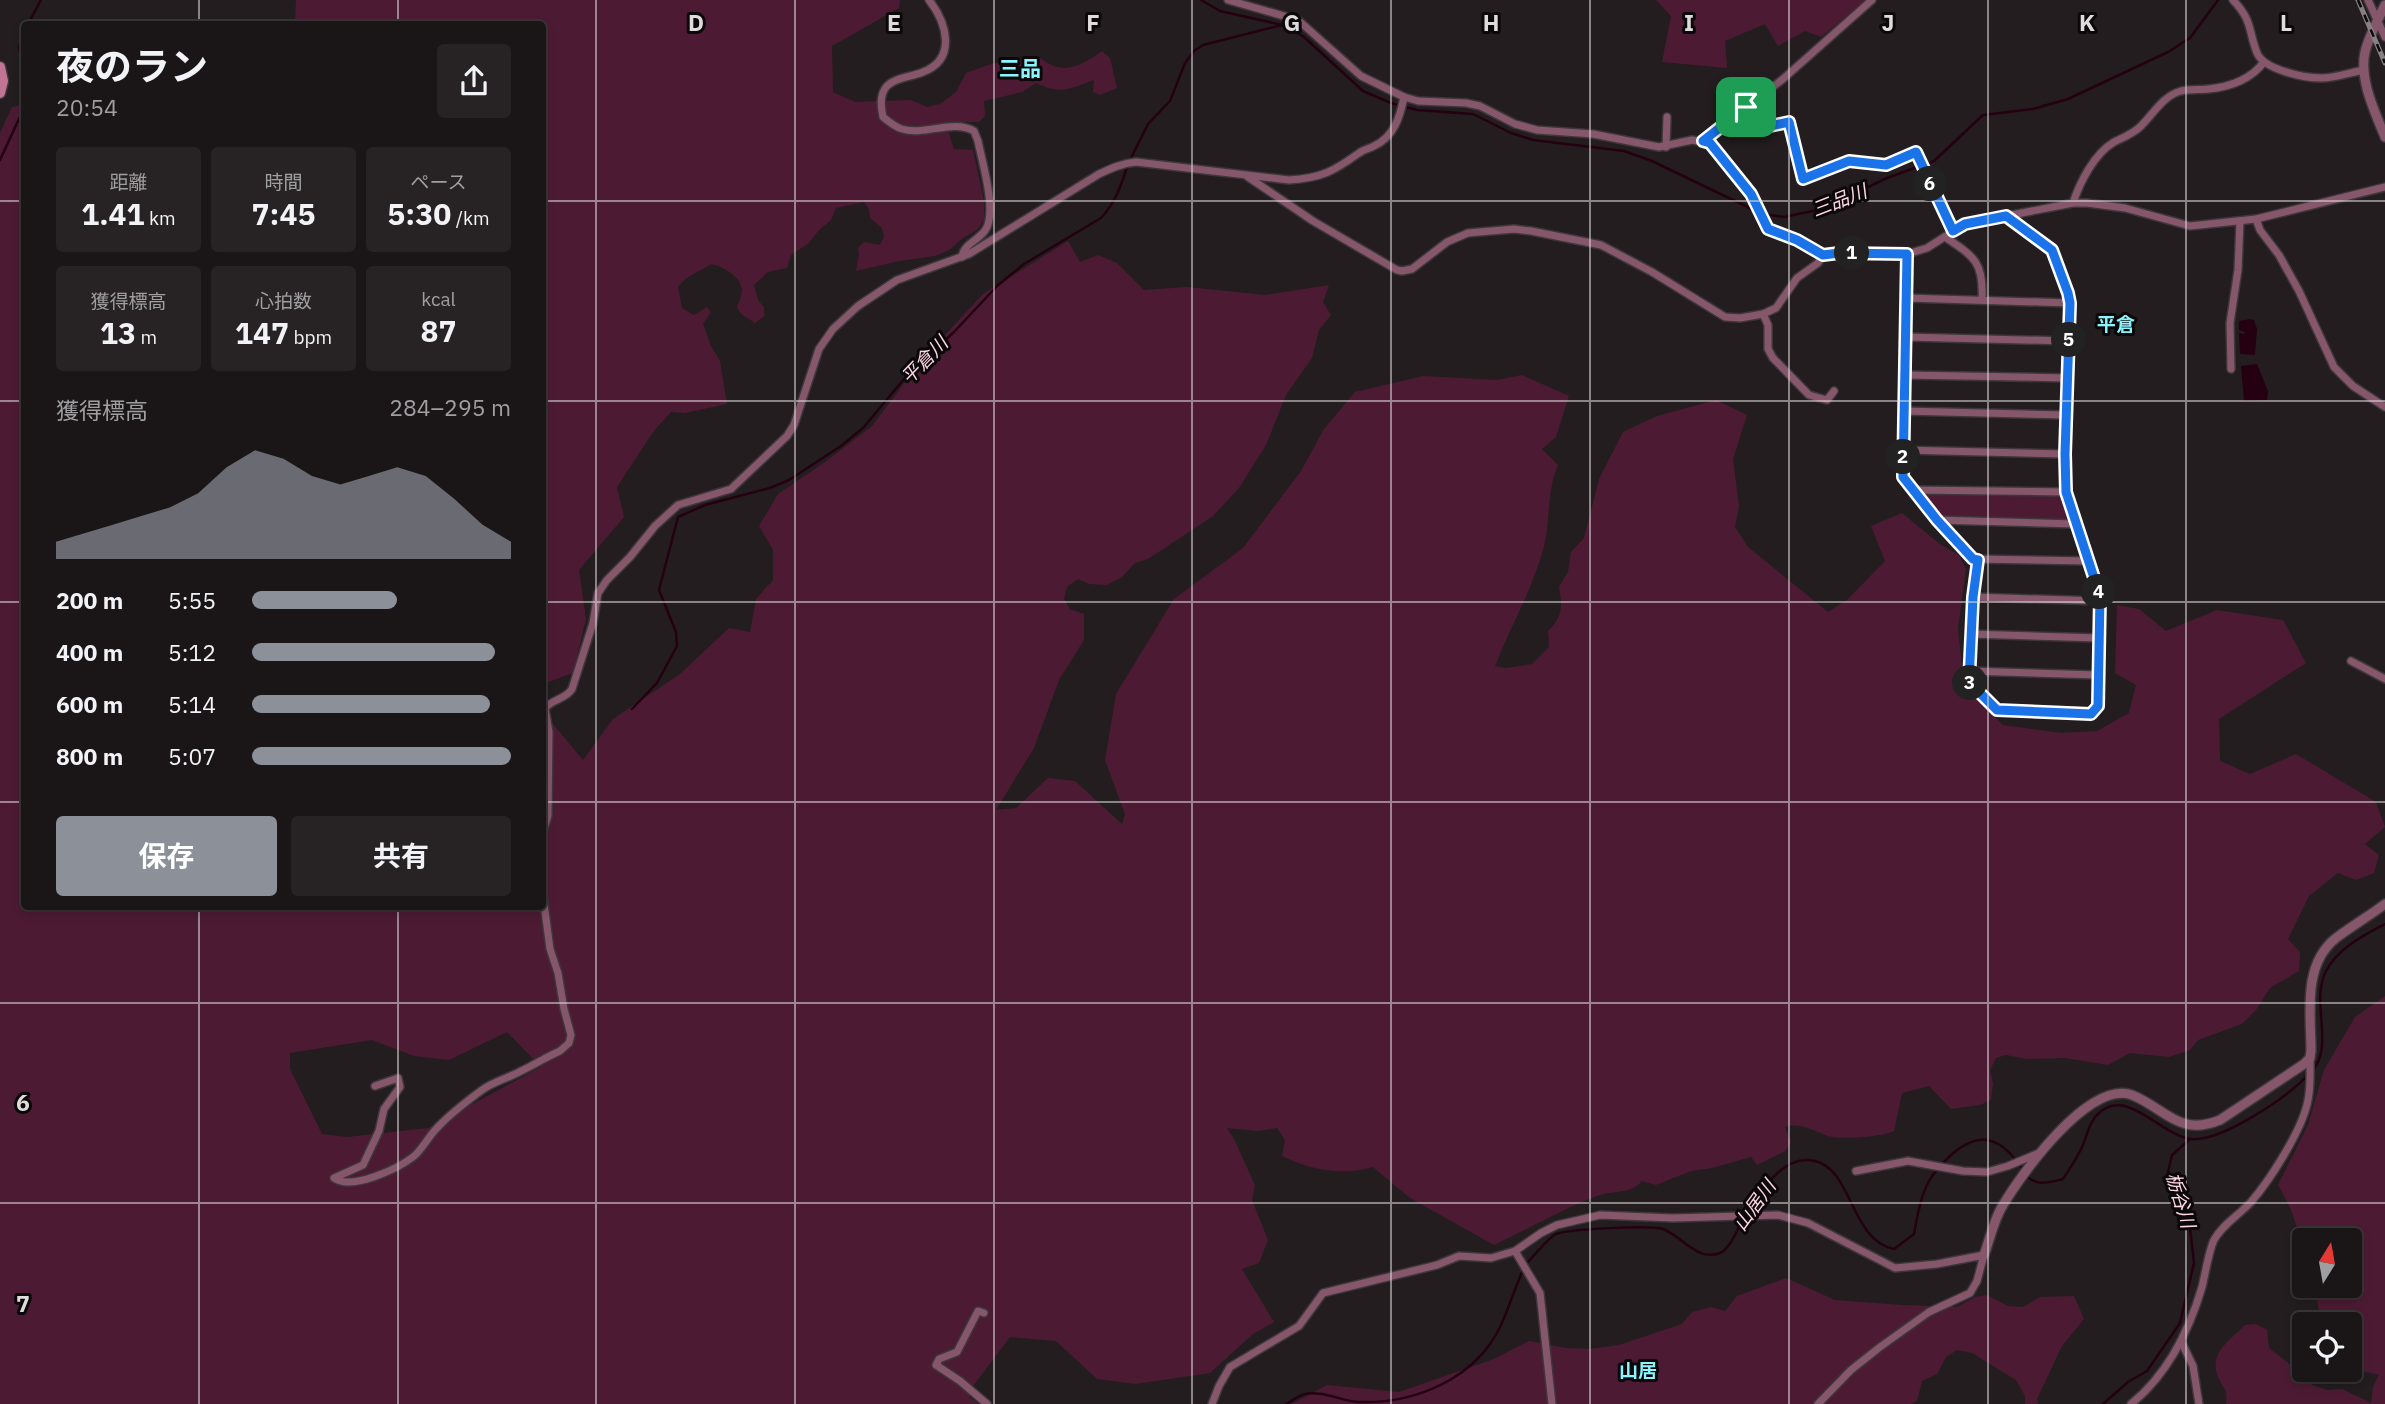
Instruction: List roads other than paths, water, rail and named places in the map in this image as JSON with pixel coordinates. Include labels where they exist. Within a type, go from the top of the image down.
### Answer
[{"type":"main road","points":[[0,67],[3,81],[0,93]]},
{"type":"street","points":[[929,0],[944,23],[945,50],[942,58],[925,72],[887,86],[881,108],[883,117],[900,129],[910,131],[964,127],[974,131],[990,213],[985,232],[962,251],[962,257]]},
{"type":"street","points":[[1228,0],[1298,20],[1361,76],[1402,104],[1449,102],[1480,106],[1527,128],[1593,134],[1659,147],[1692,139],[1710,143],[1751,194],[1768,229],[1797,240],[1823,255],[1907,254],[1927,248],[1965,224],[2073,203],[2125,208],[2190,226],[2256,219],[2385,187]]},
{"type":"street","points":[[1703,141],[1791,73],[1872,0]]},
{"type":"street","points":[[2233,0],[2250,23],[2258,56],[2264,62],[2278,69],[2309,77],[2336,76],[2363,70]]},
{"type":"street","points":[[2368,0],[2384,32]]},
{"type":"street","points":[[2385,5],[2368,43],[2363,70],[2385,138]]},
{"type":"street","points":[[2073,203],[2099,154],[2113,143],[2131,135],[2162,101],[2181,91],[2212,89],[2243,80],[2257,71],[2264,62]]},
{"type":"street","points":[[546,707],[551,701],[569,695],[572,689],[593,623],[598,593],[673,509],[678,505],[731,489],[787,436],[794,425],[819,349],[833,329],[858,306],[897,280],[962,257],[1099,174],[1125,163],[1136,162],[1289,180],[1333,171],[1361,151],[1376,146],[1390,136],[1402,104]]},
{"type":"street","points":[[1746,107],[1761,128],[1789,122],[1803,179],[1849,161],[1886,165],[1916,152],[1953,231]]},
{"type":"street","points":[[1666,147],[1667,117]]},
{"type":"street","points":[[1245,176],[1313,221],[1396,270],[1412,269],[1447,242],[1468,233],[1514,229],[1531,231],[1582,240],[1608,248],[1725,317],[1740,318],[1763,314],[1776,308],[1797,278],[1818,263],[1823,255]]},
{"type":"street","points":[[1978,560],[1973,597],[1969,682],[1997,710],[2091,714],[2098,706],[2100,601],[2066,492],[2070,303],[2052,250],[2006,216]]},
{"type":"street","points":[[2256,219],[2260,230],[2279,255],[2299,291],[2334,367],[2353,386],[2385,407]]},
{"type":"street","points":[[2231,369],[2231,323],[2238,270],[2240,222]]},
{"type":"street","points":[[1945,237],[1969,253],[1979,268],[1983,279],[1982,300]]},
{"type":"street","points":[[1907,254],[1903,477],[1973,559],[2089,561]]},
{"type":"street","points":[[1907,298],[2070,303]]},
{"type":"street","points":[[1763,314],[1768,325],[1768,349],[1773,358],[1813,398],[1827,400],[1834,391]]},
{"type":"street","points":[[1905,337],[2069,341]]},
{"type":"street","points":[[1905,375],[2068,378]]},
{"type":"street","points":[[1903,411],[2067,415]]},
{"type":"street","points":[[1902,450],[2065,454]]},
{"type":"street","points":[[1913,490],[2066,492]]},
{"type":"street","points":[[1937,520],[2076,524]]},
{"type":"street","points":[[1973,597],[2100,601]]},
{"type":"street","points":[[1971,634],[2099,638]]},
{"type":"street","points":[[2351,661],[2385,679]]},
{"type":"street","points":[[1969,671],[2098,675]]},
{"type":"street","points":[[546,714],[549,732],[546,824]]},
{"type":"street","points":[[2131,1404],[2166,1365],[2181,1341],[2196,1304],[2212,1242],[2264,1188],[2292,1139],[2308,1103],[2311,1083],[2311,981],[2315,967],[2334,940],[2385,904]]},
{"type":"street","points":[[375,1086],[398,1079],[400,1087],[384,1109],[379,1131],[362,1165],[338,1175],[335,1180],[354,1182],[387,1173],[401,1165],[416,1155],[426,1139],[483,1089],[560,1051],[569,1043],[571,1035],[550,949],[545,910]]},
{"type":"street","points":[[1818,1404],[1851,1370],[1880,1347],[1929,1312],[1970,1293],[1977,1281],[2002,1207],[2041,1152],[2063,1128],[2099,1098],[2111,1094],[2130,1095],[2182,1123],[2207,1124],[2227,1115],[2310,1058]]},
{"type":"street","points":[[1856,1171],[1908,1161],[1963,1171],[1987,1172],[2041,1152]]},
{"type":"street","points":[[1212,1404],[1230,1367],[1299,1326],[1323,1293],[1437,1265],[1459,1256],[1491,1258],[1515,1251],[1557,1225],[1600,1215],[1673,1218],[1778,1215],[1808,1223],[1895,1268],[1937,1264],[1984,1255]]},
{"type":"street","points":[[1515,1251],[1540,1293],[1552,1404]]},
{"type":"street","points":[[984,1313],[978,1311],[957,1352],[939,1359],[936,1365],[987,1404]]},
{"type":"street","points":[[2181,1341],[2193,1366],[2199,1404]]},
{"type":"waterway","points":[[30,21],[41,0]]},
{"type":"waterway","name":"三品川","points":[[1201,0],[1220,11],[1287,26],[1304,37],[1363,91],[1391,103],[1417,110],[1473,114],[1511,133],[1533,140],[1624,151],[1652,161],[1758,212]]},
{"type":"waterway","name":"三品川","points":[[1764,214],[1784,217],[1822,209],[1887,178],[1934,161],[1983,115],[2033,109],[2068,99],[2168,52],[2190,38],[2218,0]]},
{"type":"waterway","name":"平倉川","points":[[1130,160],[1148,124],[1170,101],[1185,63],[1194,51],[1203,45],[1282,25]]},
{"type":"waterway","points":[[21,41],[21,57]]},
{"type":"waterway","points":[[0,160],[21,114]]},
{"type":"waterway","name":"平倉川","points":[[632,709],[657,683],[677,646],[676,632],[659,590],[678,517],[705,505],[770,488],[789,480],[841,446],[863,428],[909,373],[954,332],[997,286],[1024,264],[1101,218],[1117,194],[1127,167]]},
{"type":"waterway","points":[[2312,1071],[2319,1061],[2322,1049],[2320,996],[2326,971],[2344,949],[2385,924]]},
{"type":"waterway","name":"山居川","points":[[2027,1176],[2039,1183],[2063,1179],[2080,1151],[2092,1121],[2110,1106],[2133,1109],[2179,1136],[2204,1138],[2219,1134],[2252,1117],[2284,1096],[2307,1076]]},
{"type":"waterway","name":"栃谷川","points":[[2103,1404],[2128,1382],[2147,1371],[2180,1323],[2194,1263],[2190,1228],[2168,1172],[2172,1155],[2190,1139]]},
{"type":"waterway","name":"山居川","points":[[1526,1264],[1556,1234],[1610,1228],[1663,1229],[1704,1254],[1720,1253],[1729,1245],[1769,1182],[1790,1164],[1802,1160],[1815,1161],[1828,1167],[1845,1190],[1868,1233],[1880,1243],[1894,1249],[1914,1234],[1920,1204],[1928,1183],[1942,1164],[1960,1148],[1980,1140],[1999,1144],[2023,1170]]},
{"type":"waterway","name":"山居川","points":[[1286,1404],[1311,1393],[1358,1402],[1401,1398],[1422,1393],[1460,1374],[1490,1344],[1501,1325],[1523,1270]]},
{"type":"railway","points":[[2358,0],[2385,63]]},
{"type":"district","name":"三品","points":[[1020,69]]},
{"type":"district","name":"平倉","points":[[2116,324]]},
{"type":"district","name":"山居","points":[[1638,1370]]}]
